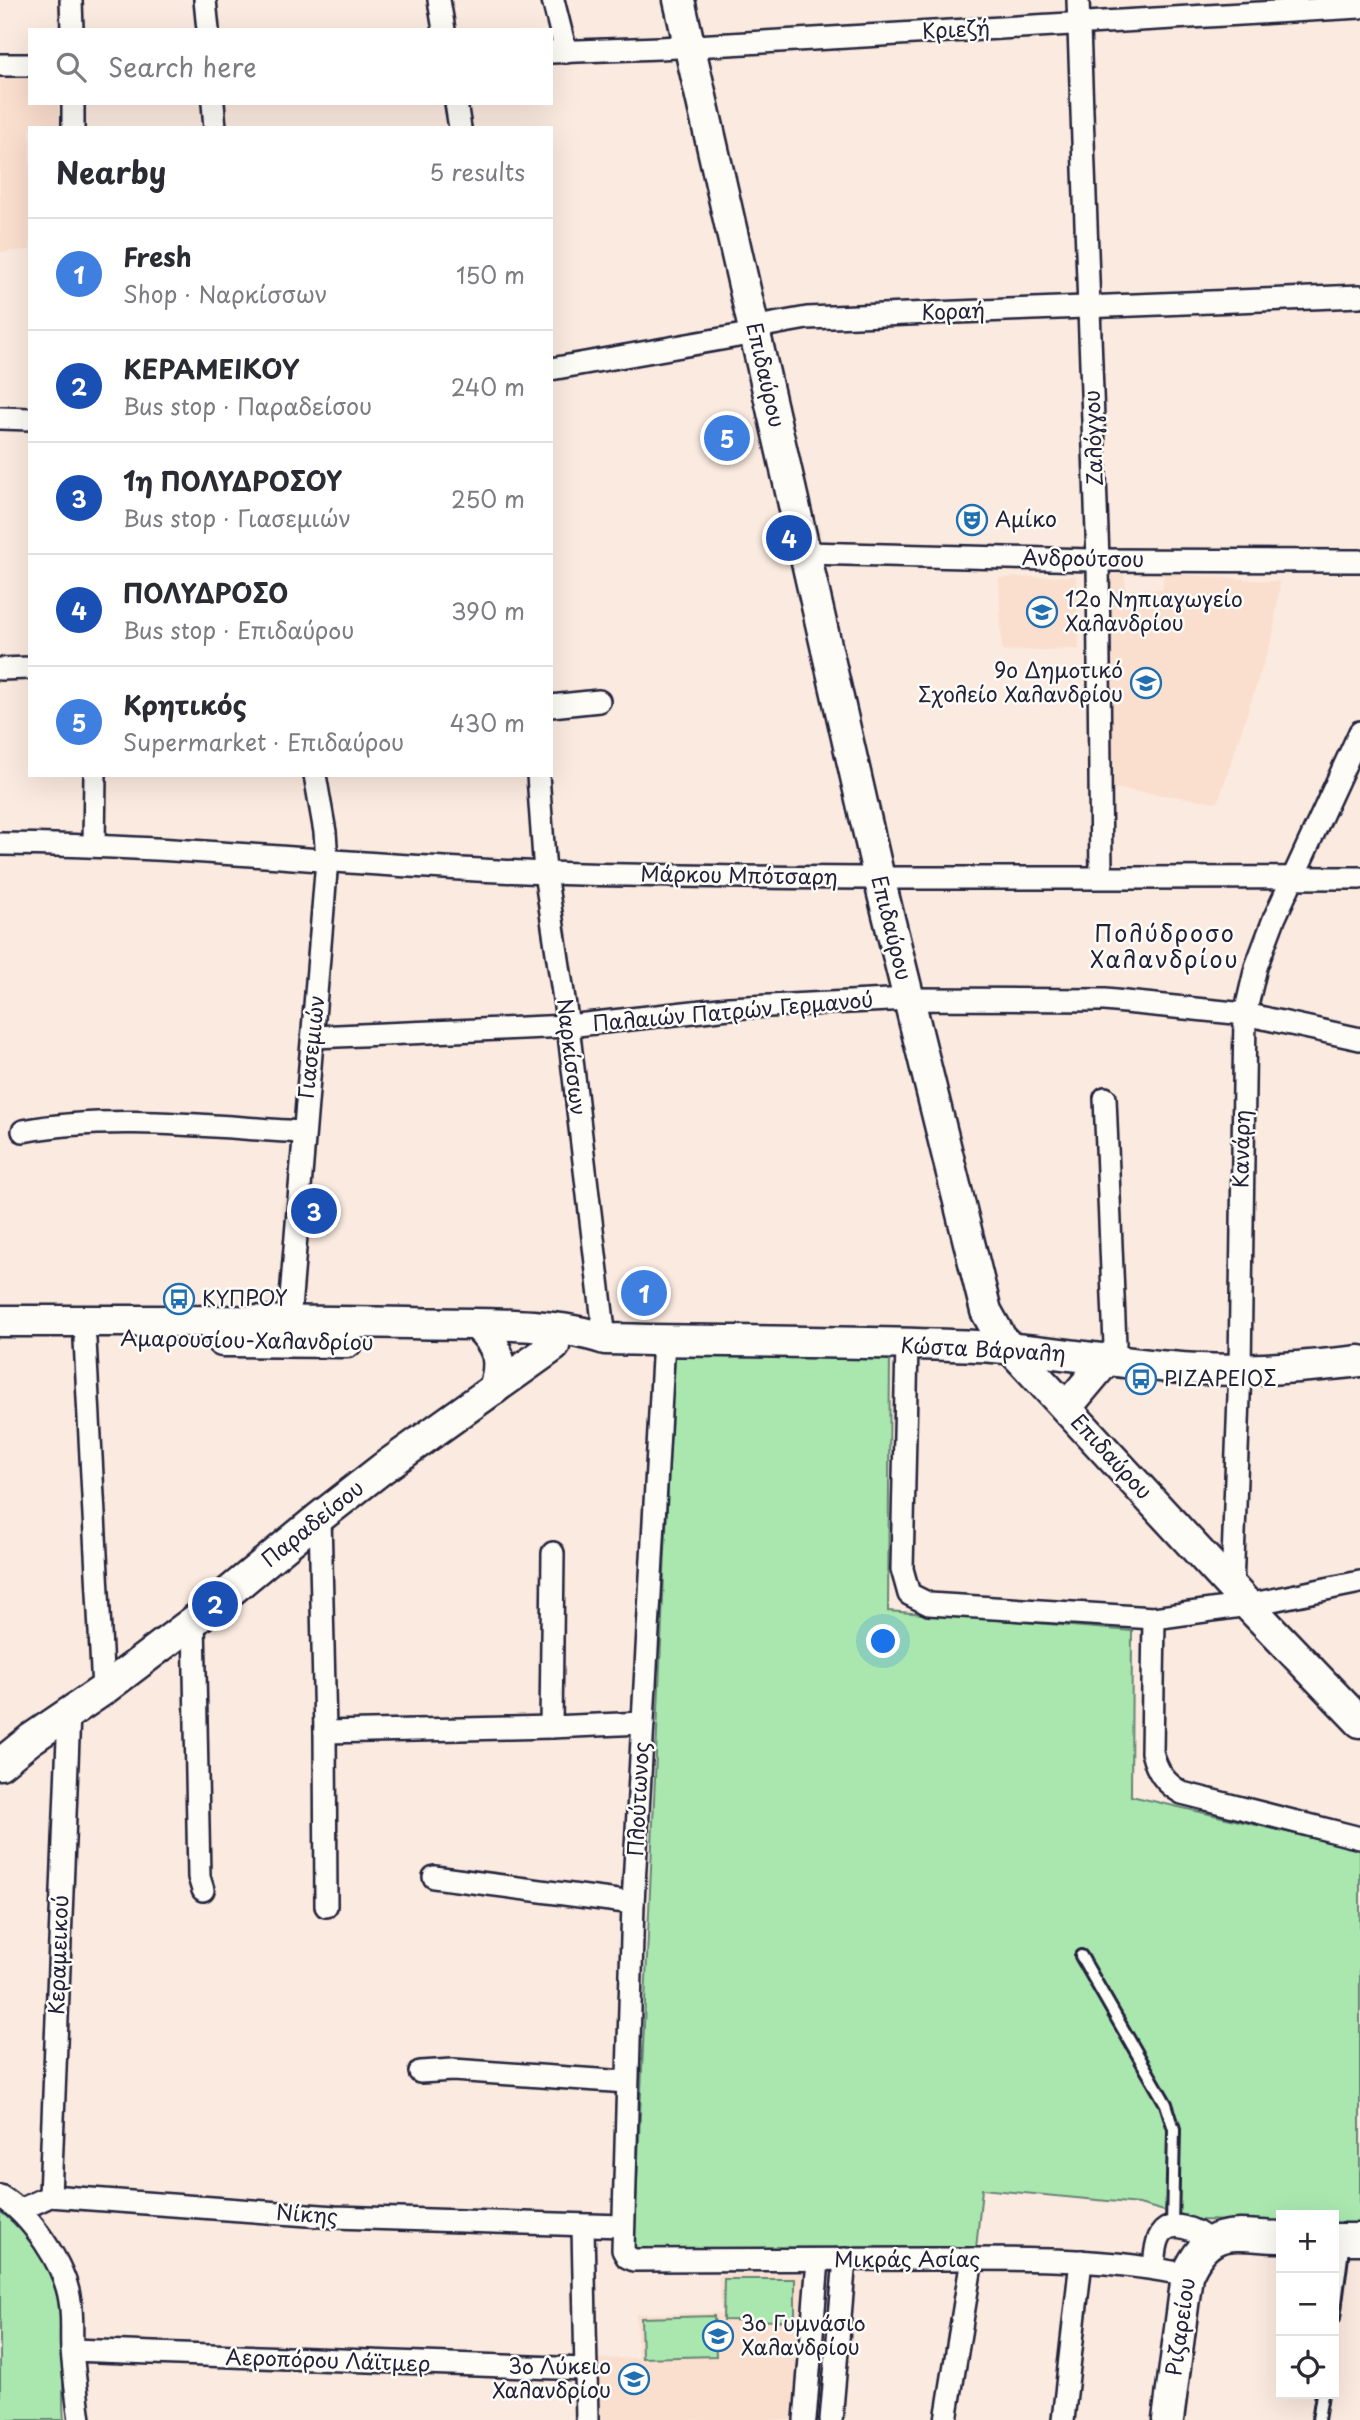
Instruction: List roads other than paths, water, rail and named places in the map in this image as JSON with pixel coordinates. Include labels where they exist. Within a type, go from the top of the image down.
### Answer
[{"type":"street","points":[[71,0],[72,28]]},
{"type":"street","points":[[205,0],[208,28]]},
{"type":"street","points":[[439,0],[444,28]]},
{"type":"street","points":[[553,0],[559,52]]},
{"type":"street","name":"Επιδαύρου","points":[[679,0],[879,878],[986,1311],[1001,1338],[1360,1723]]},
{"type":"street","name":"Ζαλόγγου","points":[[1078,0],[1098,560],[1101,877]]},
{"type":"street","name":"Κριεζή","points":[[559,52],[1360,7]]},
{"type":"street","points":[[0,65],[28,65]]},
{"type":"street","points":[[73,105],[73,126]]},
{"type":"street","points":[[213,105],[215,126]]},
{"type":"street","points":[[456,105],[460,126]]},
{"type":"street","name":"Κοραή","points":[[553,369],[755,333],[768,325],[807,318],[1360,296]]},
{"type":"street","points":[[0,418],[28,419]]},
{"type":"street","name":"Ανδρούτσου","points":[[805,553],[1098,560],[1360,561]]},
{"type":"street","points":[[0,669],[28,668]]},
{"type":"street","points":[[553,706],[599,701]]},
{"type":"street","name":"Κανάρη","points":[[1240,1597],[1245,1014],[1256,967],[1273,919],[1360,733]]},
{"type":"street","points":[[94,845],[95,777]]},
{"type":"street","name":"Γιασεμιών","points":[[289,1321],[327,860],[325,832],[314,777]]},
{"type":"street","name":"Ναρκίσσων","points":[[538,777],[545,873],[568,1026],[605,1339]]},
{"type":"street","name":"Μάρκου Μπότσαρη","points":[[0,844],[94,845],[545,873],[879,878],[1360,878]]},
{"type":"street","name":"Παλαιών Πατρών Γερμανού","points":[[314,1037],[568,1026],[729,1008],[909,999],[1105,1000],[1245,1014],[1360,1039]]},
{"type":"street","points":[[1066,1408],[1108,1358],[1115,1345],[1105,1098]]},
{"type":"street","points":[[23,1131],[65,1125],[145,1124],[303,1132]]},
{"type":"street","points":[[977,1346],[985,1336],[988,1324],[986,1311]]},
{"type":"street","name":"Αμαρουσίου-Χαλανδρίου","points":[[0,1321],[289,1321],[485,1335]]},
{"type":"street","name":"Κώστα Βάρναλη","points":[[485,1335],[570,1329],[605,1339],[977,1346],[1108,1358],[1171,1367],[1240,1370],[1360,1361]]},
{"type":"street","points":[[485,1335],[499,1365],[494,1389]]},
{"type":"street","name":"Κώστα Βάρναλη","points":[[485,1335],[554,1346],[588,1345],[605,1339]]},
{"type":"street","name":"Αμαρουσίου-Χαλανδρίου","points":[[0,1340],[485,1335]]},
{"type":"street","points":[[85,1339],[103,1690]]},
{"type":"street","name":"Πλούτωνος","points":[[627,2257],[623,2250],[623,2227],[633,1903],[664,1340]]},
{"type":"street","points":[[907,1345],[902,1569],[909,1594],[929,1604],[1154,1618],[1240,1597],[1360,1582]]},
{"type":"street","name":"Παραδείσου","points":[[0,1764],[194,1621],[320,1517],[554,1346]]},
{"type":"street","points":[[320,1517],[326,1906]]},
{"type":"street","points":[[551,1727],[553,1553]]},
{"type":"street","points":[[1154,1618],[1152,1752],[1155,1766],[1170,1786],[1182,1793],[1360,1838]]},
{"type":"street","points":[[194,1621],[199,1877],[203,1889]]},
{"type":"street","name":"Κεραμεικού","points":[[50,2196],[69,1713]]},
{"type":"street","points":[[325,1732],[643,1723]]},
{"type":"street","points":[[434,1877],[633,1903]]},
{"type":"street","points":[[419,2072],[453,2070],[627,2082]]},
{"type":"street","points":[[0,2196],[20,2210],[59,2266],[70,2300],[72,2350],[80,2420]]},
{"type":"street","name":"Νίκης","points":[[20,2210],[50,2196],[335,2217],[623,2227]]},
{"type":"street","points":[[583,2227],[587,2420]]},
{"type":"street","points":[[1154,2268],[1159,2237],[1172,2227],[1193,2230],[1209,2241],[1227,2235],[1276,2237]]},
{"type":"street","name":"Ριζαρείου","points":[[1168,2420],[1187,2275],[1195,2256],[1209,2241]]},
{"type":"street","name":"Μικράς Ασίας","points":[[627,2257],[634,2260],[972,2259],[1081,2262],[1154,2268],[1187,2275]]},
{"type":"street","points":[[831,2420],[845,2259]]},
{"type":"street","points":[[946,2420],[972,2259]]},
{"type":"street","points":[[805,2420],[818,2260]]},
{"type":"street","points":[[1063,2420],[1081,2262]]},
{"type":"street","name":"Αεροπόρου Λάϊτμερ","points":[[72,2350],[584,2369]]},
{"type":"lane","points":[[1081,1956],[1166,2104],[1174,2129],[1172,2227]]},
{"type":"lane","points":[[1339,2285],[1346,2239]]},
{"type":"lane","points":[[1318,2420],[1321,2399]]},
{"type":"place","name":"Κρητικός","points":[[727,438]]},
{"type":"place","name":"Αμίκο","points":[[972,520]]},
{"type":"place","name":"ΠΟΛΥΔΡΟΣΟ","points":[[789,538]]},
{"type":"place","name":"12ο Νηπιαγωγείο Χαλανδρίου","points":[[1042,612]]},
{"type":"place","name":"9ο Δημοτικό Σχολείο Χαλανδρίου","points":[[1146,683]]},
{"type":"place","name":"1η ΠΟΛΥΔΡΟΣΟΥ","points":[[314,1211]]},
{"type":"place","name":"Fresh","points":[[644,1293]]},
{"type":"place","name":"ΚΥΠΡΟΥ","points":[[179,1299]]},
{"type":"place","name":"ΡΙΖΑΡΕΙΟΣ","points":[[1141,1379]]},
{"type":"place","name":"ΚΕΡΑΜΕΙΚΟΥ","points":[[215,1604]]},
{"type":"place","name":"3ο Γυμνάσιο Χαλανδρίου","points":[[718,2336]]},
{"type":"place","name":"3ο Λύκειο Χαλανδρίου","points":[[634,2379]]},
{"type":"district","name":"Πολύδροσο Χαλανδρίου","points":[[1165,947]]}]
